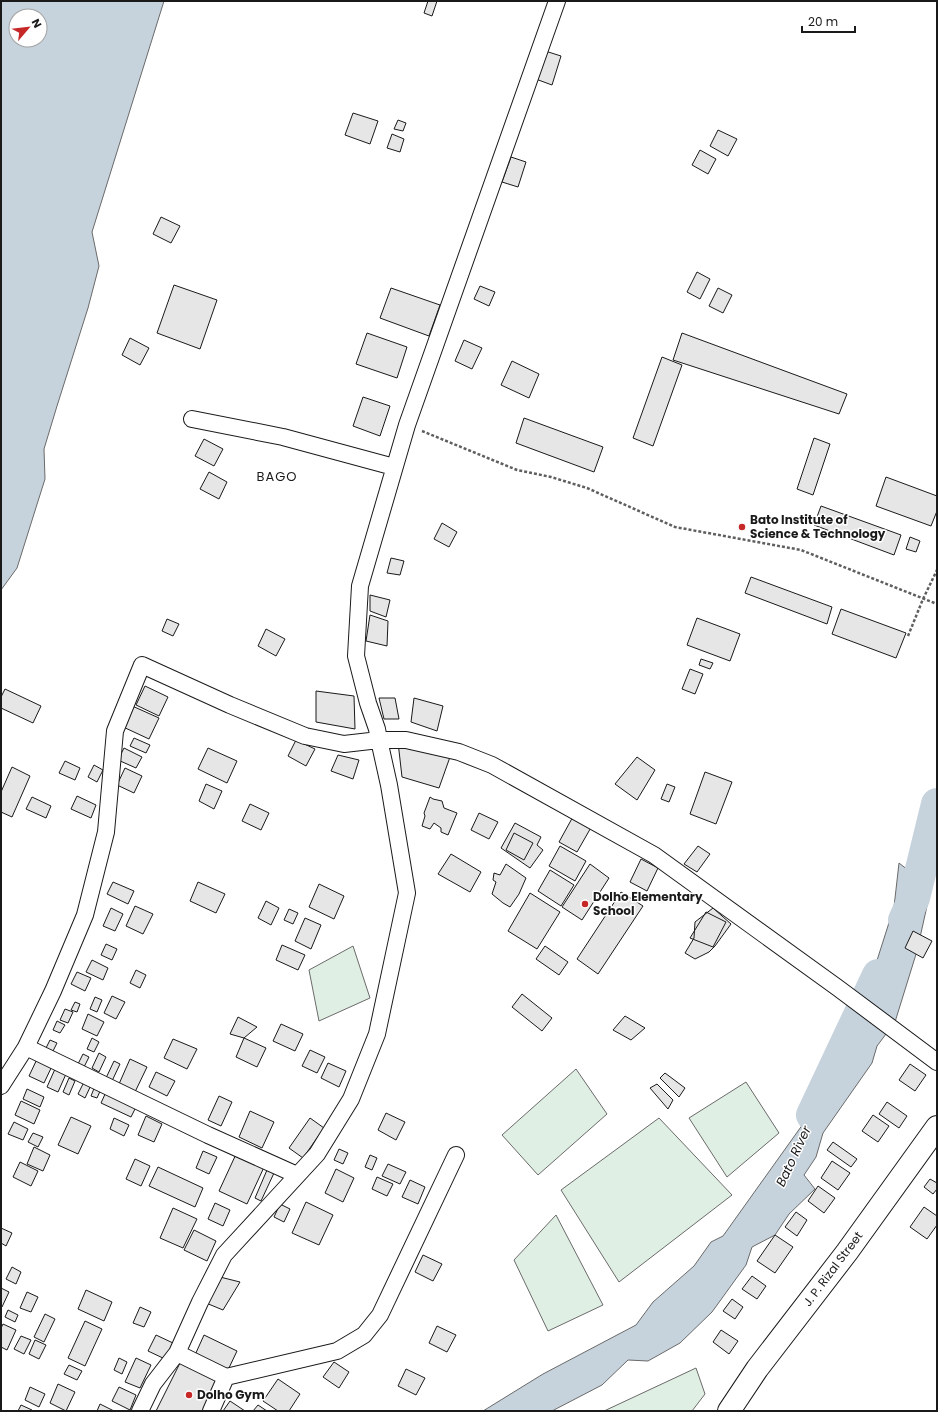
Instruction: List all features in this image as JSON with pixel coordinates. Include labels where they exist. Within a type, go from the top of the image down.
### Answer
[{"type":"main road","name":"J. P. Rizal Street","points":[[729,1411],[757,1369],[847,1252],[937,1127]]},
{"type":"street","points":[[140,1411],[153,1384],[176,1353],[224,1255],[317,1154],[352,1099],[377,1034],[407,893],[389,785],[377,729],[368,703],[356,656],[360,586],[406,425],[557,1]]},
{"type":"street","points":[[192,419],[283,437],[394,467]]},
{"type":"street","points":[[1,1086],[26,1047],[53,991],[85,915],[106,832],[115,730],[142,665],[230,705],[305,736],[344,744],[379,740],[406,740],[459,752],[492,765],[654,855],[838,988],[937,1062]]},
{"type":"street","points":[[26,1047],[208,1135],[297,1175]]},
{"type":"street","points":[[176,1353],[226,1377],[337,1351],[364,1335],[380,1315],[456,1155]]},
{"type":"street","points":[[211,1411],[226,1377]]},
{"type":"path","points":[[406,425],[517,470],[551,477],[587,488],[675,527],[802,550],[936,604]]},
{"type":"path","points":[[908,636],[922,599],[937,570]]},
{"type":"green space","points":[[353,946],[370,998],[319,1021],[309,970]]},
{"type":"green space","points":[[576,1069],[607,1114],[538,1175],[502,1135]]},
{"type":"green space","points":[[746,1082],[779,1133],[727,1177],[689,1118]]},
{"type":"green space","points":[[659,1118],[732,1195],[619,1282],[561,1190]]},
{"type":"green space","points":[[556,1215],[603,1305],[548,1331],[514,1260]]},
{"type":"green space","points":[[696,1368],[705,1394],[692,1411],[604,1411]]},
{"type":"water","points":[[1,1],[164,1],[92,232],[99,266],[88,308],[44,449],[45,479],[17,568],[1,590]]},
{"type":"water","points":[[899,863],[931,888],[917,951],[895,1022],[877,1046],[872,1063],[823,1133],[816,1157],[804,1175],[815,1189],[789,1214],[775,1235],[752,1247],[746,1265],[712,1312],[680,1343],[648,1361],[628,1360],[602,1385],[552,1411],[483,1411],[543,1374],[636,1325],[653,1302],[694,1266],[711,1242],[723,1236],[808,1117],[814,1099],[831,1075],[837,1057],[860,1022],[865,998],[894,907]]},
{"type":"building","points":[[428,1],[437,1],[432,16],[424,13]]},
{"type":"building","points":[[542,50],[561,56],[552,85],[533,78]]},
{"type":"building","points":[[353,113],[378,121],[370,144],[345,135]]},
{"type":"building","points":[[398,120],[406,123],[403,131],[394,129]]},
{"type":"building","points":[[718,130],[737,139],[728,156],[710,146]]},
{"type":"building","points":[[392,134],[404,139],[400,152],[387,148]]},
{"type":"building","points":[[700,150],[716,159],[708,174],[692,165]]},
{"type":"building","points":[[511,157],[526,162],[518,187],[502,182]]},
{"type":"building","points":[[161,217],[180,226],[171,243],[153,234]]},
{"type":"building","points":[[697,272],[710,279],[700,299],[687,292]]},
{"type":"building","points":[[174,285],[217,300],[200,349],[157,333]]},
{"type":"building","points":[[480,286],[495,292],[489,306],[474,299]]},
{"type":"building","points":[[391,288],[440,305],[429,336],[380,318]]},
{"type":"building","points":[[718,288],[732,295],[723,313],[709,306]]},
{"type":"building","points":[[367,333],[407,347],[397,378],[356,364]]},
{"type":"building","points":[[682,333],[847,394],[839,414],[673,360]]},
{"type":"building","points":[[130,338],[149,348],[140,365],[122,355]]},
{"type":"building","points":[[464,340],[482,348],[472,369],[455,361]]},
{"type":"building","points":[[662,357],[682,365],[653,446],[633,438]]},
{"type":"building","points":[[512,361],[539,374],[529,398],[501,385]]},
{"type":"building","points":[[363,397],[390,406],[380,436],[353,426]]},
{"type":"building","points":[[524,418],[603,447],[594,472],[516,443]]},
{"type":"building","points":[[814,438],[830,444],[813,495],[797,489]]},
{"type":"building","points":[[204,439],[223,449],[214,466],[195,456]]},
{"type":"building","points":[[209,472],[227,482],[219,499],[200,489]]},
{"type":"building","points":[[886,477],[937,496],[937,511],[931,526],[876,506]]},
{"type":"building","points":[[821,506],[901,535],[894,555],[814,525]]},
{"type":"building","points":[[442,523],[457,532],[449,547],[434,539]]},
{"type":"building","points":[[910,537],[920,541],[916,552],[906,549]]},
{"type":"building","points":[[391,558],[404,561],[400,575],[387,573]]},
{"type":"building","points":[[751,577],[832,607],[827,624],[745,593]]},
{"type":"building","points":[[370,595],[390,600],[386,617],[370,611]]},
{"type":"building","points":[[841,609],[906,633],[896,658],[832,634]]},
{"type":"building","points":[[370,615],[388,621],[387,646],[366,641]]},
{"type":"building","points":[[697,618],[740,634],[730,661],[687,645]]},
{"type":"building","points":[[167,619],[179,624],[173,636],[162,631]]},
{"type":"building","points":[[266,629],[285,639],[276,656],[258,646]]},
{"type":"building","points":[[701,659],[713,663],[710,669],[699,665]]},
{"type":"building","points":[[690,669],[703,674],[695,694],[682,689]]},
{"type":"building","points":[[145,686],[168,697],[159,716],[136,705]]},
{"type":"building","points":[[5,689],[41,706],[33,723],[1,708],[1,697]]},
{"type":"building","points":[[316,691],[354,696],[355,729],[316,722]]},
{"type":"building","points":[[379,698],[395,698],[399,719],[384,719]]},
{"type":"building","points":[[414,698],[443,706],[437,731],[411,722]]},
{"type":"building","points":[[130,705],[159,718],[149,739],[121,726]]},
{"type":"building","points":[[134,738],[150,745],[146,753],[130,746]]},
{"type":"building","points":[[296,740],[315,749],[306,766],[288,756]]},
{"type":"building","points":[[398,742],[450,757],[439,788],[402,777]]},
{"type":"building","points":[[124,748],[142,757],[136,768],[118,760]]},
{"type":"building","points":[[208,748],[237,761],[227,783],[198,769]]},
{"type":"building","points":[[338,755],[359,760],[353,779],[331,771]]},
{"type":"building","points":[[637,757],[655,770],[637,800],[615,784]]},
{"type":"building","points":[[65,761],[80,768],[75,780],[59,773]]},
{"type":"building","points":[[94,765],[103,770],[97,782],[88,777]]},
{"type":"building","points":[[12,767],[30,776],[12,817],[1,812],[1,792]]},
{"type":"building","points":[[125,768],[142,776],[134,793],[117,785]]},
{"type":"building","points":[[705,772],[732,782],[716,824],[690,814]]},
{"type":"building","points":[[206,784],[222,791],[214,809],[199,801]]},
{"type":"building","points":[[667,784],[675,787],[669,802],[661,799]]},
{"type":"building","points":[[77,796],[96,805],[91,818],[71,809]]},
{"type":"building","points":[[32,797],[51,806],[46,818],[26,809]]},
{"type":"building","points":[[430,797],[442,801],[444,808],[457,813],[448,835],[441,832],[441,828],[434,823],[430,829],[422,826],[425,816],[424,813]]},
{"type":"building","points":[[250,804],[269,813],[261,830],[242,821]]},
{"type":"building","points":[[479,813],[498,822],[489,839],[471,830]]},
{"type":"building","points":[[575,813],[593,824],[577,852],[559,842]]},
{"type":"building","points":[[515,823],[541,837],[537,845],[543,850],[530,868],[501,848]]},
{"type":"building","points":[[514,833],[533,843],[524,860],[506,850]]},
{"type":"building","points":[[560,846],[586,861],[575,881],[549,866]]},
{"type":"building","points":[[698,846],[710,854],[697,872],[684,864]]},
{"type":"building","points":[[451,854],[481,872],[470,892],[438,874]]},
{"type":"building","points":[[641,859],[658,868],[647,891],[630,882]]},
{"type":"building","points":[[506,864],[526,878],[519,894],[510,907],[492,894],[496,882],[493,880],[494,873],[500,875]]},
{"type":"building","points":[[590,864],[609,878],[582,920],[562,907]]},
{"type":"building","points":[[550,870],[574,885],[561,906],[538,891]]},
{"type":"building","points":[[113,882],[134,891],[128,904],[107,894]]},
{"type":"building","points":[[198,882],[225,894],[216,913],[190,901]]},
{"type":"building","points":[[319,884],[344,896],[334,919],[309,907]]},
{"type":"building","points":[[621,892],[643,906],[598,974],[577,959]]},
{"type":"building","points":[[530,893],[560,912],[537,949],[508,931]]},
{"type":"building","points":[[266,901],[279,908],[271,925],[258,918]]},
{"type":"building","points":[[135,906],[153,914],[143,934],[126,926]]},
{"type":"building","points":[[111,908],[123,914],[115,931],[103,926]]},
{"type":"building","points":[[713,908],[731,924],[709,952],[695,959],[685,953],[694,938],[695,922]]},
{"type":"building","points":[[289,909],[298,913],[293,924],[284,920]]},
{"type":"building","points":[[706,912],[726,922],[713,947],[690,938]]},
{"type":"building","points":[[305,918],[321,925],[311,949],[295,941]]},
{"type":"building","points":[[913,931],[932,941],[923,958],[905,948]]},
{"type":"building","points":[[106,944],[117,949],[112,960],[101,955]]},
{"type":"building","points":[[282,945],[305,955],[298,970],[276,960]]},
{"type":"building","points":[[545,946],[568,962],[559,975],[536,959]]},
{"type":"building","points":[[92,960],[108,968],[103,980],[86,972]]},
{"type":"building","points":[[136,970],[146,975],[140,988],[130,983]]},
{"type":"building","points":[[77,972],[91,978],[85,991],[71,984]]},
{"type":"building","points":[[522,994],[552,1018],[542,1031],[512,1007]]},
{"type":"building","points":[[112,996],[125,1002],[116,1019],[104,1013]]},
{"type":"building","points":[[95,997],[102,1000],[97,1012],[90,1009]]},
{"type":"building","points":[[75,1002],[80,1004],[77,1012],[71,1010]]},
{"type":"building","points":[[65,1009],[73,1012],[68,1023],[60,1020]]},
{"type":"building","points":[[88,1014],[104,1022],[97,1036],[82,1029]]},
{"type":"building","points":[[625,1016],[645,1028],[631,1040],[613,1030]]},
{"type":"building","points":[[238,1017],[257,1027],[244,1038],[230,1034]]},
{"type":"building","points":[[57,1021],[65,1025],[60,1033],[53,1030]]},
{"type":"building","points":[[281,1024],[303,1034],[295,1051],[273,1041]]},
{"type":"building","points":[[92,1038],[99,1042],[94,1052],[87,1049]]},
{"type":"building","points":[[244,1038],[266,1048],[257,1067],[236,1057]]},
{"type":"building","points":[[173,1039],[197,1049],[187,1069],[164,1058]]},
{"type":"building","points":[[50,1040],[57,1043],[53,1051],[46,1048]]},
{"type":"building","points":[[310,1050],[325,1057],[317,1073],[302,1066]]},
{"type":"building","points":[[99,1053],[106,1057],[99,1072],[92,1068]]},
{"type":"building","points":[[83,1054],[89,1057],[84,1067],[78,1064]]},
{"type":"building","points":[[38,1057],[53,1064],[44,1083],[29,1076]]},
{"type":"building","points":[[130,1059],[147,1067],[135,1092],[119,1084]]},
{"type":"building","points":[[114,1061],[120,1064],[112,1081],[106,1078]]},
{"type":"building","points":[[328,1063],[346,1071],[339,1087],[321,1078]]},
{"type":"building","points":[[910,1064],[926,1075],[915,1091],[899,1080]]},
{"type":"building","points":[[55,1069],[66,1074],[58,1092],[47,1087]]},
{"type":"building","points":[[156,1072],[175,1081],[167,1096],[149,1087]]},
{"type":"building","points":[[665,1073],[685,1088],[679,1097],[660,1078]]},
{"type":"building","points":[[69,1078],[75,1081],[69,1095],[63,1092]]},
{"type":"building","points":[[85,1080],[92,1083],[85,1098],[78,1094]]},
{"type":"building","points":[[657,1084],[673,1100],[668,1109],[650,1088]]},
{"type":"building","points":[[95,1086],[101,1089],[97,1098],[91,1096]]},
{"type":"building","points":[[27,1089],[44,1097],[40,1107],[23,1099]]},
{"type":"building","points":[[106,1092],[136,1107],[131,1117],[101,1103]]},
{"type":"building","points":[[219,1096],[232,1102],[221,1126],[208,1120]]},
{"type":"building","points":[[21,1101],[40,1110],[34,1124],[15,1115]]},
{"type":"building","points":[[887,1102],[907,1116],[899,1128],[879,1114]]},
{"type":"building","points":[[250,1111],[274,1122],[262,1148],[239,1137]]},
{"type":"building","points":[[386,1113],[405,1122],[396,1140],[378,1130]]},
{"type":"building","points":[[873,1115],[889,1126],[878,1142],[862,1131]]},
{"type":"building","points":[[146,1116],[162,1124],[154,1142],[138,1135]]},
{"type":"building","points":[[71,1117],[91,1126],[78,1154],[58,1145]]},
{"type":"building","points":[[114,1118],[129,1125],[124,1136],[110,1129]]},
{"type":"building","points":[[310,1118],[324,1128],[303,1158],[289,1148]]},
{"type":"building","points":[[14,1122],[28,1129],[23,1140],[8,1134]]},
{"type":"building","points":[[33,1133],[43,1137],[38,1147],[28,1142]]},
{"type":"building","points":[[833,1142],[857,1159],[851,1167],[827,1150]]},
{"type":"building","points":[[34,1147],[50,1155],[43,1171],[27,1164]]},
{"type":"building","points":[[339,1149],[348,1153],[343,1164],[334,1160]]},
{"type":"building","points":[[203,1151],[217,1157],[209,1174],[196,1168]]},
{"type":"building","points":[[237,1152],[265,1165],[247,1204],[219,1191]]},
{"type":"building","points":[[370,1155],[377,1158],[372,1170],[365,1167]]},
{"type":"building","points":[[135,1159],[150,1166],[141,1186],[126,1179]]},
{"type":"building","points":[[832,1161],[850,1173],[838,1190],[821,1178]]},
{"type":"building","points":[[20,1162],[38,1171],[31,1186],[13,1177]]},
{"type":"building","points":[[388,1164],[406,1172],[400,1184],[382,1176]]},
{"type":"building","points":[[158,1167],[203,1188],[195,1207],[149,1186]]},
{"type":"building","points":[[336,1169],[354,1178],[343,1202],[325,1193]]},
{"type":"building","points":[[267,1170],[274,1173],[261,1201],[255,1198]]},
{"type":"building","points":[[377,1177],[393,1184],[387,1196],[372,1189]]},
{"type":"building","points":[[930,1179],[937,1183],[937,1189],[933,1194],[924,1187]]},
{"type":"building","points":[[410,1180],[425,1187],[418,1204],[402,1197]]},
{"type":"building","points":[[818,1186],[835,1198],[824,1213],[808,1201]]},
{"type":"building","points":[[306,1202],[333,1215],[319,1245],[292,1233]]},
{"type":"building","points":[[215,1203],[230,1210],[223,1226],[208,1219]]},
{"type":"building","points":[[280,1204],[290,1209],[284,1222],[274,1217]]},
{"type":"building","points":[[924,1207],[937,1216],[937,1225],[927,1239],[910,1227]]},
{"type":"building","points":[[173,1208],[197,1219],[183,1248],[160,1238]]},
{"type":"building","points":[[796,1212],[807,1220],[797,1236],[785,1227]]},
{"type":"building","points":[[1,1228],[12,1233],[6,1246],[1,1243]]},
{"type":"building","points":[[194,1230],[216,1241],[207,1261],[184,1250]]},
{"type":"building","points":[[775,1235],[793,1247],[775,1273],[757,1261]]},
{"type":"building","points":[[423,1255],[442,1264],[433,1281],[415,1272]]},
{"type":"building","points":[[12,1267],[21,1272],[16,1284],[6,1279]]},
{"type":"building","points":[[752,1276],[766,1286],[757,1299],[742,1289]]},
{"type":"building","points":[[220,1277],[240,1282],[223,1310],[206,1303]]},
{"type":"building","points":[[1,1288],[9,1292],[2,1307],[1,1307]]},
{"type":"building","points":[[86,1290],[112,1302],[104,1321],[78,1309]]},
{"type":"building","points":[[27,1292],[38,1297],[31,1312],[20,1308]]},
{"type":"building","points":[[732,1299],[743,1307],[735,1319],[723,1311]]},
{"type":"building","points":[[140,1307],[151,1312],[144,1327],[133,1323]]},
{"type":"building","points":[[8,1310],[18,1315],[15,1322],[5,1317]]},
{"type":"building","points":[[45,1314],[55,1319],[44,1342],[34,1337]]},
{"type":"building","points":[[85,1321],[102,1329],[85,1366],[68,1358]]},
{"type":"building","points":[[3,1324],[16,1330],[7,1350],[1,1347],[1,1328]]},
{"type":"building","points":[[437,1326],[456,1335],[447,1352],[429,1343]]},
{"type":"building","points":[[721,1330],[738,1341],[729,1354],[713,1342]]},
{"type":"building","points":[[156,1335],[173,1343],[165,1359],[148,1351]]},
{"type":"building","points":[[204,1335],[237,1351],[228,1370],[195,1355]]},
{"type":"building","points":[[21,1336],[31,1340],[24,1354],[14,1349]]},
{"type":"building","points":[[35,1340],[46,1345],[39,1359],[29,1354]]},
{"type":"building","points":[[119,1358],[127,1362],[122,1374],[114,1370]]},
{"type":"building","points":[[136,1358],[151,1365],[140,1388],[125,1382]]},
{"type":"building","name":"Dolho Gym","points":[[182,1359],[223,1379],[207,1411],[156,1411]]},
{"type":"building","points":[[334,1362],[349,1372],[339,1388],[323,1377]]},
{"type":"building","points":[[69,1365],[82,1371],[77,1380],[64,1374]]},
{"type":"building","points":[[406,1369],[425,1378],[416,1395],[398,1386]]},
{"type":"building","points":[[278,1379],[300,1394],[289,1411],[278,1411],[263,1401]]},
{"type":"building","points":[[58,1384],[75,1392],[66,1411],[50,1403]]},
{"type":"building","points":[[30,1387],[45,1394],[39,1407],[25,1400]]},
{"type":"building","points":[[119,1387],[136,1395],[130,1410],[112,1401]]},
{"type":"building","points":[[230,1401],[245,1411],[223,1411]]},
{"type":"building","points":[[100,1404],[114,1411],[97,1411]]},
{"type":"building","points":[[21,1405],[32,1410],[32,1411],[18,1411]]},
{"type":"building","points":[[258,1405],[267,1411],[253,1411]]},
{"type":"waterway","name":"Bato River","points":[[904,920],[914,898],[937,804]]},
{"type":"waterway","name":"Bato River","points":[[812,1115],[878,975]]},
{"type":"place","name":"Bato Institute of Science & Technology","points":[[742,527]]},
{"type":"place","name":"Dolho Elementary School","points":[[585,904]]},
{"type":"place","name":"Dolho Gym","points":[[189,1395]]},
{"type":"district","name":"BAGO","points":[[277,476]]}]
